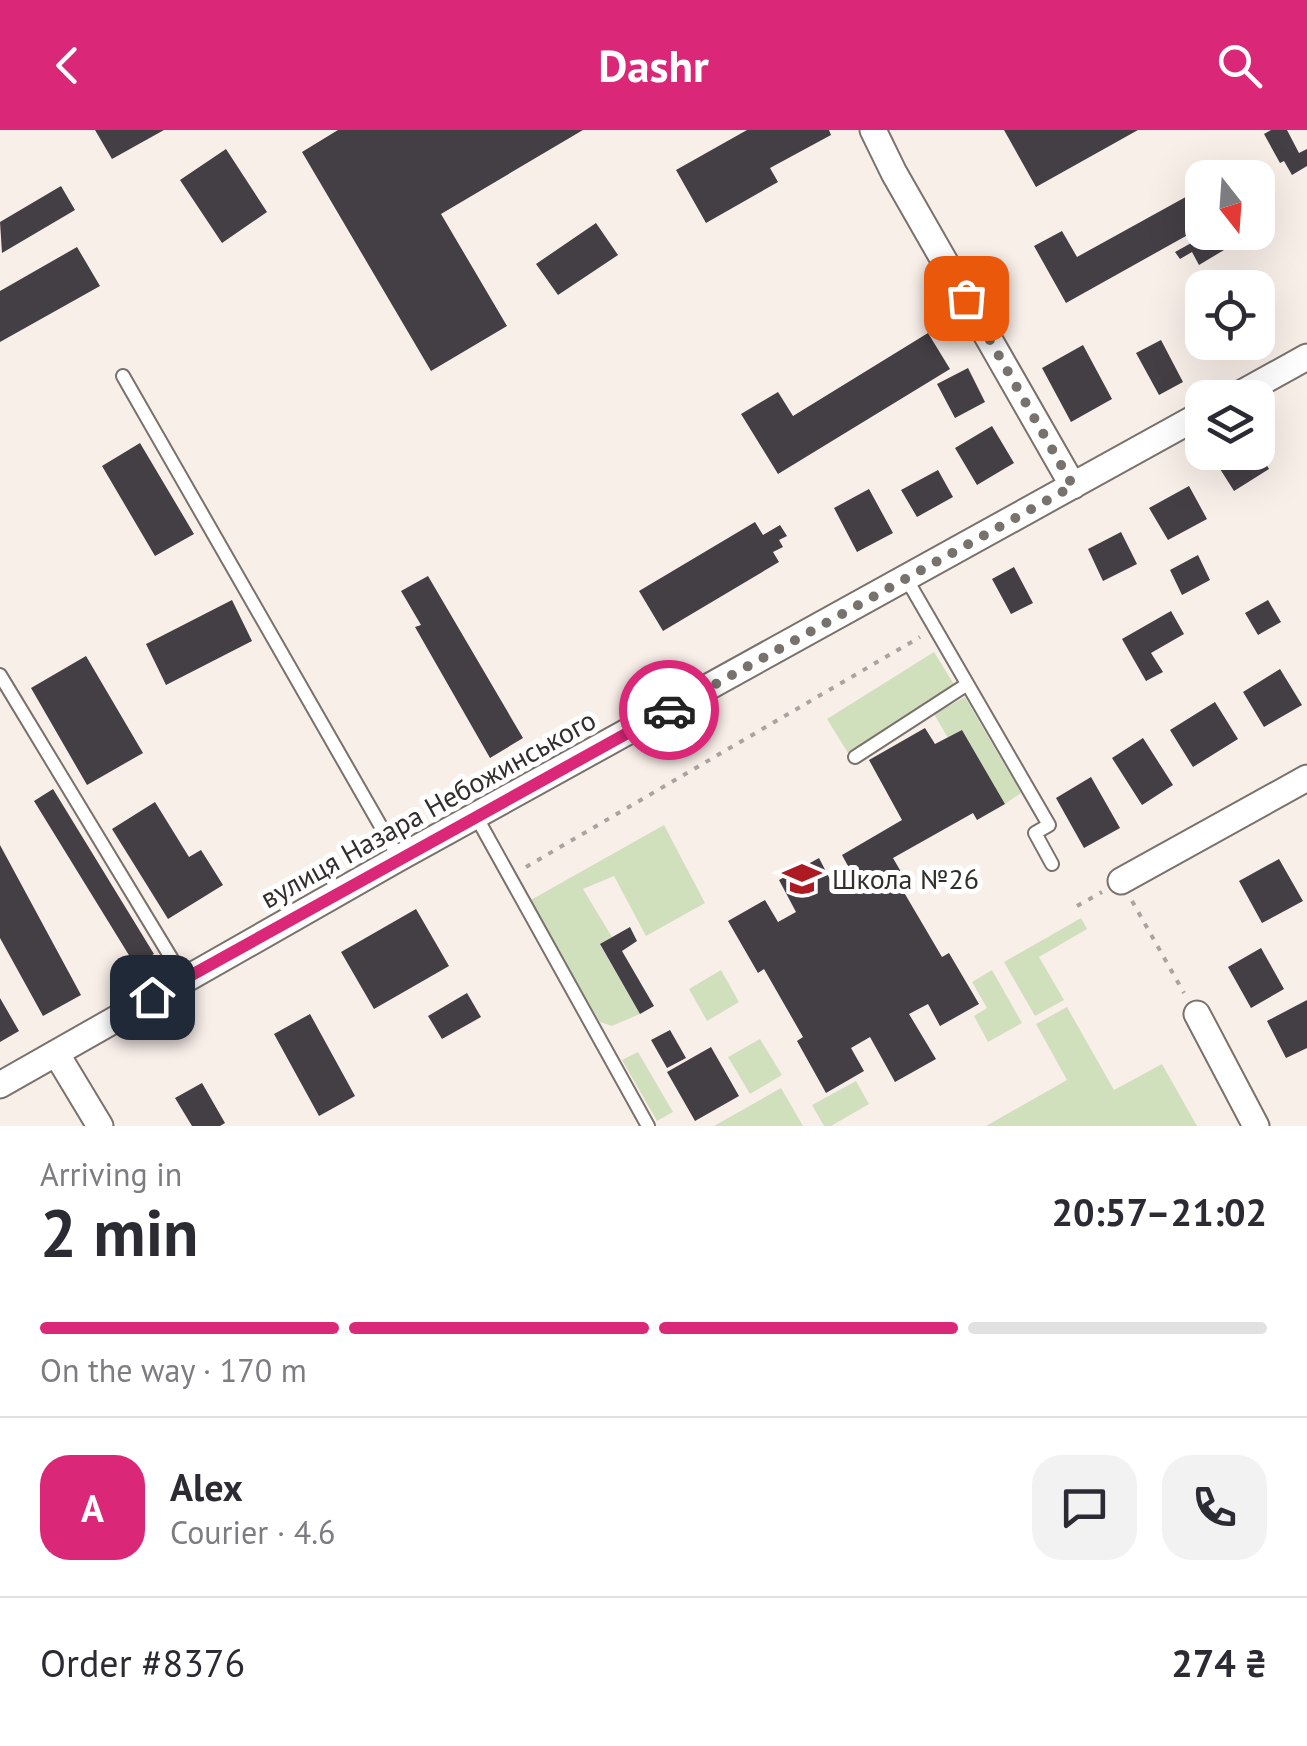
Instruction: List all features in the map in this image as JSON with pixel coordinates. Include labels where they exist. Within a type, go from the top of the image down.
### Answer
[{"type":"street","points":[[873,130],[894,174],[1073,486]]},
{"type":"street","points":[[1265,380],[1307,356]]},
{"type":"street","name":"вулиця Назара Небожинського","points":[[0,1085],[399,858],[1185,423]]},
{"type":"street","points":[[1121,881],[1307,778]]},
{"type":"street","points":[[1196,1014],[1256,1126]]},
{"type":"street","points":[[56,1053],[100,1126]]},
{"type":"lane","points":[[123,376],[399,858]]},
{"type":"lane","points":[[906,578],[1049,826],[1034,833],[1052,864]]},
{"type":"lane","points":[[0,675],[184,979]]},
{"type":"lane","points":[[855,756],[966,685]]},
{"type":"lane","points":[[476,818],[648,1126]]},
{"type":"path","points":[[509,876],[935,628]]},
{"type":"path","points":[[1121,881],[1196,1014]]},
{"type":"green space","points":[[934,652],[955,686],[848,753],[827,719]]},
{"type":"green space","points":[[965,697],[1021,793],[1005,804],[962,730],[948,738],[934,714]]},
{"type":"green space","points":[[664,825],[705,903],[646,936],[614,876],[583,889],[612,937],[600,945],[640,1014],[612,1026],[600,1022],[529,901]]},
{"type":"green space","points":[[1081,918],[1087,929],[1039,957],[1064,1000],[1035,1016],[1004,962]]},
{"type":"green space","points":[[721,970],[739,1002],[707,1021],[689,989]]},
{"type":"green space","points":[[992,970],[1022,1023],[988,1042],[974,1016],[987,1008],[972,982]]},
{"type":"green space","points":[[1067,1007],[1114,1090],[1162,1064],[1197,1126],[986,1126],[1067,1080],[1036,1024]]},
{"type":"green space","points":[[760,1039],[782,1075],[750,1094],[728,1057]]},
{"type":"green space","points":[[638,1052],[673,1112],[657,1121],[622,1060]]},
{"type":"green space","points":[[856,1081],[869,1104],[831,1126],[824,1126],[812,1105]]},
{"type":"green space","points":[[781,1088],[803,1126],[714,1126]]},
{"type":"building","points":[[95,130],[164,130],[112,159]]},
{"type":"building","points":[[338,130],[583,130],[441,214],[507,326],[431,371],[302,152]]},
{"type":"building","points":[[747,130],[829,130],[831,135],[770,168],[778,182],[706,223],[676,170]]},
{"type":"building","points":[[1004,130],[1138,130],[1036,187]]},
{"type":"building","points":[[1287,130],[1299,153],[1307,149],[1307,166],[1292,175],[1284,161],[1280,163],[1264,134]]},
{"type":"building","points":[[226,149],[267,212],[222,243],[180,180]]},
{"type":"building","points":[[61,186],[75,210],[2,253],[0,222]]},
{"type":"building","points":[[1185,197],[1185,236],[1066,303],[1034,246],[1062,231],[1077,257]]},
{"type":"building","points":[[596,223],[618,255],[558,295],[536,264]]},
{"type":"building","points":[[1185,246],[1185,250],[1224,250],[1199,265],[1192,252],[1180,259],[1175,252]]},
{"type":"building","points":[[77,247],[100,286],[0,342],[0,291]]},
{"type":"building","points":[[928,333],[950,369],[778,474],[741,414],[778,392],[793,416]]},
{"type":"building","points":[[1161,340],[1183,382],[1159,395],[1136,353]]},
{"type":"building","points":[[1083,345],[1112,399],[1071,422],[1042,368]]},
{"type":"building","points":[[968,368],[985,402],[955,418],[937,384]]},
{"type":"building","points":[[992,426],[1014,463],[977,485],[955,448]]},
{"type":"building","points":[[140,443],[194,534],[155,556],[102,466]]},
{"type":"building","points":[[938,470],[953,497],[917,517],[901,490]]},
{"type":"building","points":[[1221,470],[1267,470],[1234,491]]},
{"type":"building","points":[[1189,486],[1207,519],[1168,540],[1149,508]]},
{"type":"building","points":[[869,489],[893,533],[857,552],[834,508]]},
{"type":"building","points":[[755,522],[763,535],[780,525],[787,536],[779,540],[783,547],[773,552],[779,562],[663,631],[639,591]]},
{"type":"building","points":[[1121,532],[1137,564],[1103,581],[1088,549]]},
{"type":"building","points":[[1198,555],[1210,580],[1182,595],[1170,570]]},
{"type":"building","points":[[1014,567],[1033,603],[1011,614],[992,579]]},
{"type":"building","points":[[428,576],[523,738],[490,758],[415,627],[421,625],[401,591]]},
{"type":"building","points":[[232,600],[252,641],[166,685],[146,644]]},
{"type":"building","points":[[1268,600],[1281,622],[1258,635],[1245,613]]},
{"type":"building","points":[[1171,611],[1184,634],[1151,653],[1163,672],[1146,681],[1122,639]]},
{"type":"building","points":[[86,656],[143,753],[87,785],[31,688]]},
{"type":"building","points":[[1280,669],[1302,705],[1264,727],[1243,692]]},
{"type":"building","points":[[1215,702],[1238,739],[1193,767],[1170,730]]},
{"type":"building","points":[[925,728],[935,744],[962,730],[1005,804],[977,820],[973,813],[893,858],[908,884],[902,889],[942,957],[949,953],[979,1004],[940,1026],[928,1004],[909,1014],[936,1059],[895,1082],[870,1037],[851,1048],[864,1071],[826,1093],[797,1041],[803,1037],[764,969],[758,973],[728,921],[765,900],[778,922],[796,912],[779,880],[819,858],[835,889],[854,877],[842,855],[902,820],[869,760]]},
{"type":"building","points":[[1143,738],[1173,785],[1142,805],[1112,758]]},
{"type":"building","points":[[1091,777],[1120,828],[1084,848],[1056,798]]},
{"type":"building","points":[[53,789],[154,954],[135,965],[34,801]]},
{"type":"building","points":[[155,802],[189,857],[201,850],[223,885],[168,919],[112,829]]},
{"type":"building","points":[[0,845],[81,995],[43,1016],[0,938]]},
{"type":"building","points":[[1279,859],[1303,901],[1262,923],[1239,881]]},
{"type":"building","points":[[416,909],[449,966],[374,1009],[341,952]]},
{"type":"building","points":[[630,927],[637,941],[622,951],[654,1006],[640,1014],[600,944]]},
{"type":"building","points":[[1261,948],[1284,989],[1251,1008],[1228,967]]},
{"type":"building","points":[[467,993],[481,1017],[442,1039],[428,1016]]},
{"type":"building","points":[[0,998],[19,1031],[0,1042]]},
{"type":"building","points":[[1307,1000],[1307,1048],[1286,1058],[1267,1021]]},
{"type":"building","points":[[310,1014],[355,1096],[319,1116],[274,1034]]},
{"type":"building","points":[[670,1030],[686,1058],[667,1068],[651,1040]]},
{"type":"building","points":[[711,1047],[739,1096],[695,1121],[667,1072]]},
{"type":"building","points":[[202,1083],[225,1123],[220,1126],[192,1126],[175,1098]]},
{"type":"way so far","points":[[669,710],[1073,486],[966,298]]},
{"type":"place","name":"Школа №26","points":[[802,879]]},
{"type":"route","points":[[152,997],[669,710]]}]
